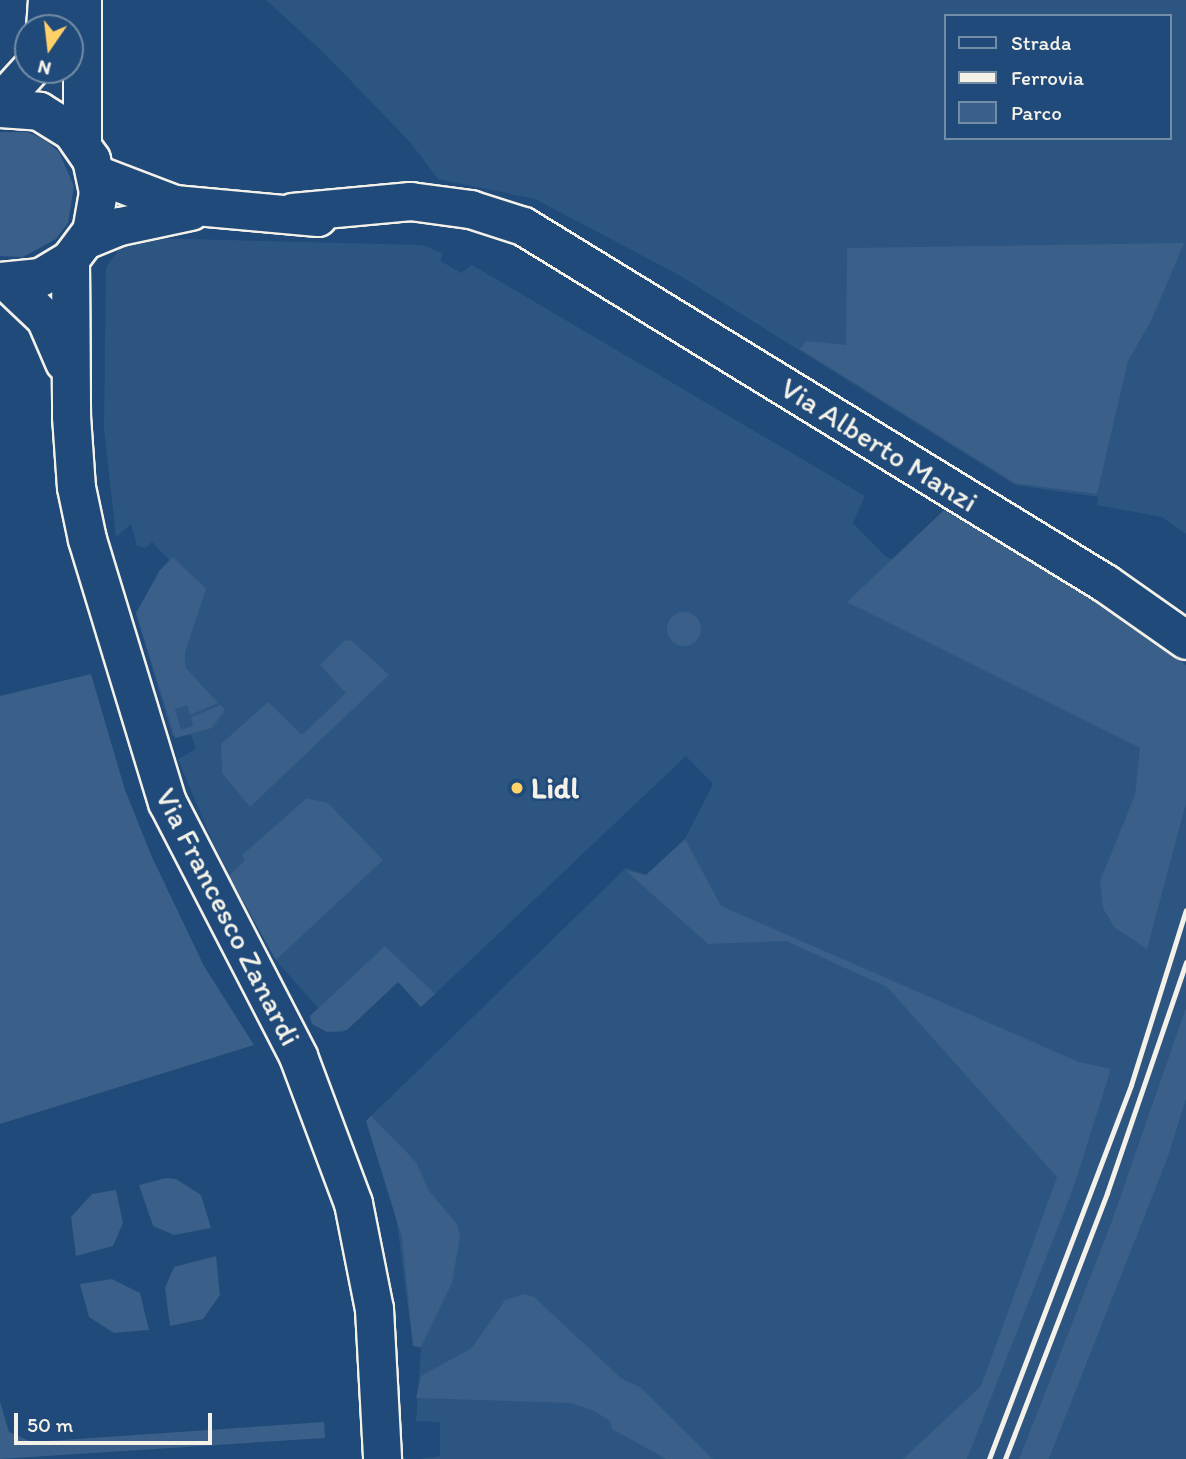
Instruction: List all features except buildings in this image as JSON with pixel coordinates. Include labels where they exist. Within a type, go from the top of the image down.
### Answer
[{"type":"main road","points":[[82,0],[89,159]]},
{"type":"main road","points":[[0,102],[16,84]]},
{"type":"main road","name":"Via Alberto Manzi","points":[[0,108],[38,111],[62,123],[89,159],[142,195],[201,209],[292,212],[356,223],[468,228],[569,255],[1105,583],[1186,639]]},
{"type":"main road","name":"Via Francesco Zanardi","points":[[89,159],[97,211],[78,249],[69,375],[76,487],[84,527],[151,762],[183,840],[298,1056],[353,1203],[374,1309],[382,1459]]},
{"type":"main road","name":"Via Alberto Manzi","points":[[4,281],[40,277],[78,249],[120,226],[201,209]]},
{"type":"main road","name":"Via Francesco Zanardi","points":[[4,281],[45,318],[69,375]]},
{"type":"shaded area","points":[[266,0],[1186,0],[1186,534],[1162,517],[1097,505],[1098,497],[1015,485],[679,275],[535,199],[438,179],[410,142],[323,52]]},
{"type":"shaded area","points":[[147,238],[422,245],[442,253],[441,261],[461,273],[472,265],[865,496],[853,523],[884,555],[1186,709],[1186,1007],[1111,1223],[1019,1459],[419,1459],[440,1456],[440,1422],[416,1421],[421,1348],[413,1346],[396,1215],[366,1121],[626,868],[646,875],[685,839],[713,784],[686,756],[421,1007],[398,982],[343,1032],[327,1032],[312,1024],[309,1017],[318,1008],[274,958],[213,843],[178,759],[196,749],[194,742],[191,735],[172,736],[136,613],[169,560],[152,542],[146,548],[137,546],[131,524],[116,537],[104,429],[106,267],[121,247]]},
{"type":"shaded area","points":[[1186,1099],[1186,1459],[1049,1459],[1168,1157]]},
{"type":"green space","points":[[0,132],[27,132],[44,139],[59,152],[74,186],[68,223],[56,239],[23,257],[0,256]]},
{"type":"green space","points":[[1184,243],[1152,319],[1128,361],[1097,494],[1015,483],[800,349],[806,341],[846,345],[847,248]]},
{"type":"green space","points":[[944,510],[1108,608],[1186,665],[1186,803],[1147,949],[1114,927],[1103,908],[1100,881],[1135,795],[1140,748],[847,602]]},
{"type":"green space","points":[[173,557],[206,589],[185,652],[185,667],[218,703],[190,715],[187,705],[175,709],[181,730],[193,726],[191,717],[221,705],[225,710],[212,728],[175,738],[136,613],[160,570]]},
{"type":"green space","points":[[684,612],[696,617],[701,629],[696,641],[684,646],[672,641],[667,629],[672,617]]},
{"type":"green space","points":[[351,640],[389,675],[250,807],[222,773],[221,744],[268,702],[302,735],[346,693],[320,665],[344,641]]},
{"type":"green space","points":[[91,674],[125,790],[152,857],[204,966],[254,1045],[0,1124],[0,696]]},
{"type":"green space","points":[[307,798],[328,803],[383,860],[276,960],[229,876],[245,860],[242,855]]},
{"type":"green space","points":[[685,839],[721,906],[1079,1062],[1111,1069],[1073,1189],[967,1459],[903,1459],[981,1386],[1057,1177],[887,987],[786,941],[708,944],[625,870],[646,875]]},
{"type":"green space","points":[[385,946],[435,994],[421,1007],[398,982],[347,1030],[327,1032],[312,1024],[310,1016]]},
{"type":"green space","points":[[1186,1007],[1186,1099],[1168,1157],[1049,1459],[1019,1459],[1111,1223]]},
{"type":"green space","points":[[371,1116],[416,1162],[429,1191],[457,1224],[460,1237],[452,1283],[421,1347],[413,1346],[402,1238],[366,1121]]},
{"type":"green space","points":[[166,1178],[176,1179],[201,1195],[211,1228],[174,1235],[153,1226],[139,1185]]},
{"type":"green space","points":[[116,1190],[123,1223],[113,1246],[76,1256],[71,1217],[92,1194]]},
{"type":"green space","points":[[216,1256],[220,1295],[203,1319],[170,1326],[165,1288],[174,1267]]},
{"type":"green space","points":[[112,1279],[140,1293],[149,1330],[114,1333],[89,1317],[80,1284]]},
{"type":"green space","points":[[525,1294],[534,1297],[622,1379],[640,1387],[713,1459],[666,1459],[612,1429],[610,1421],[594,1411],[571,1403],[416,1398],[421,1376],[472,1348],[505,1300]]},
{"type":"green space","points":[[0,1402],[9,1432],[32,1442],[324,1422],[325,1438],[0,1459]]},
{"type":"railway","points":[[989,1459],[1131,1085],[1186,910]]},
{"type":"railway","points":[[1005,1459],[1107,1193],[1186,962]]},
{"type":"place","name":"Lidl","points":[[517,788]]}]
